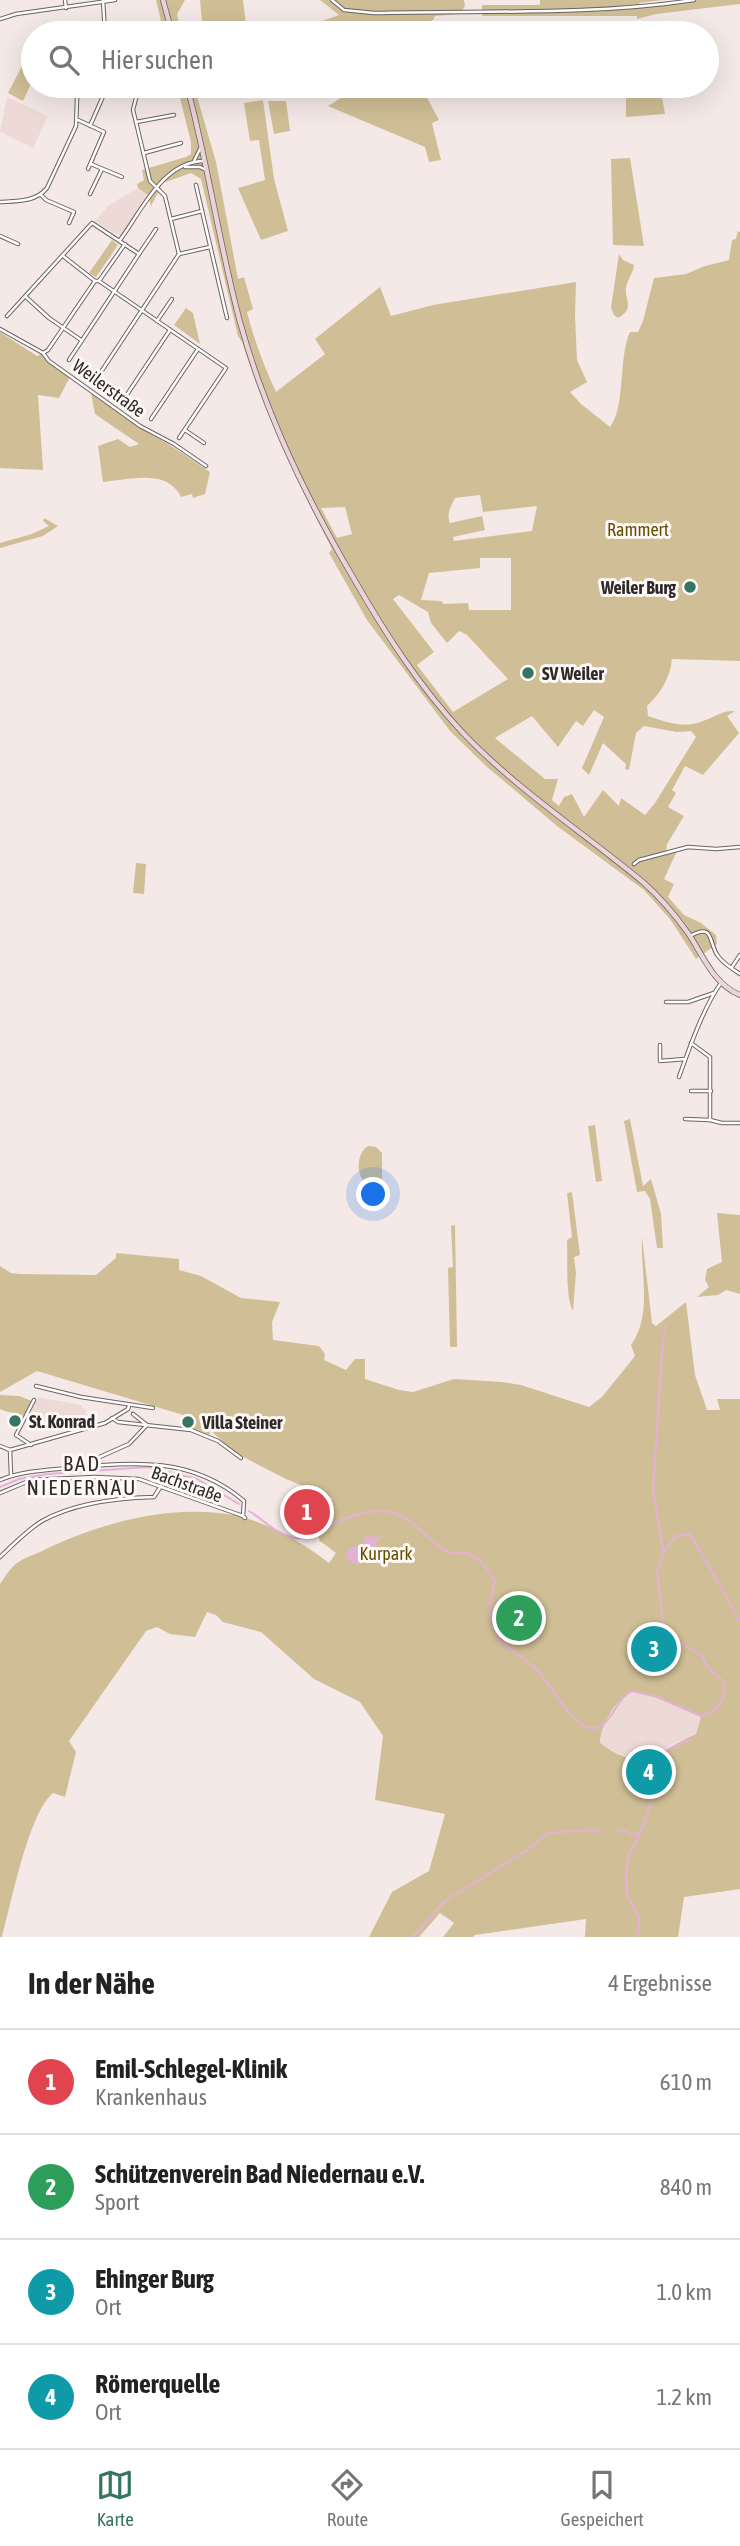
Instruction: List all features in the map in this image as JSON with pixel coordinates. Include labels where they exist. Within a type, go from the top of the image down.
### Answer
[{"type":"main road","points":[[163,0],[169,21]]},
{"type":"main road","points":[[190,98],[237,309],[267,404],[317,512],[375,616],[424,688],[473,744],[647,886],[674,914],[721,983],[740,995]]},
{"type":"street","points":[[65,0],[66,8]]},
{"type":"street","points":[[0,19],[16,14],[115,0]]},
{"type":"street","points":[[332,0],[344,10],[374,13],[588,10],[694,0]]},
{"type":"street","points":[[103,1],[104,21]]},
{"type":"street","points":[[0,202],[25,200],[41,195],[52,180],[78,120],[79,98]]},
{"type":"street","points":[[90,125],[102,98]]},
{"type":"street","points":[[136,98],[133,110],[135,122],[150,181],[165,196],[180,254]]},
{"type":"street","points":[[135,122],[174,114]]},
{"type":"street","points":[[78,120],[104,132],[88,169]]},
{"type":"street","points":[[194,161],[199,153],[201,138]]},
{"type":"street","points":[[143,153],[181,143]]},
{"type":"street","points":[[120,240],[169,174],[194,161],[206,161]]},
{"type":"street","points":[[194,167],[206,161]]},
{"type":"street","points":[[90,164],[122,177]]},
{"type":"street","points":[[182,167],[203,168],[209,179]]},
{"type":"street","points":[[90,194],[102,169]]},
{"type":"street","points":[[196,185],[227,318]]},
{"type":"street","points":[[41,195],[46,200],[74,212],[69,223]]},
{"type":"street","points":[[171,219],[202,211]]},
{"type":"street","points":[[7,316],[92,223],[139,254]]},
{"type":"street","points":[[69,360],[156,229]]},
{"type":"street","points":[[0,236],[18,244]]},
{"type":"street","points":[[43,353],[48,350],[125,244]]},
{"type":"street","points":[[95,381],[180,254],[210,247]]},
{"type":"street","points":[[64,256],[226,368],[179,438]]},
{"type":"street","points":[[26,297],[81,340]]},
{"type":"street","points":[[157,321],[172,299]]},
{"type":"street","name":"Weilerstraße","points":[[0,329],[43,353],[49,361],[141,426],[206,466]]},
{"type":"street","points":[[122,402],[170,330]]},
{"type":"street","points":[[151,419],[198,349]]},
{"type":"street","points":[[186,430],[204,443]]},
{"type":"street","points":[[634,864],[639,860],[688,847],[716,849],[740,846]]},
{"type":"street","points":[[691,938],[702,932],[712,936],[716,954],[740,974]]},
{"type":"street","points":[[731,968],[740,955]]},
{"type":"street","points":[[679,1077],[691,1043],[721,983]]},
{"type":"street","points":[[666,1002],[688,1003],[714,993]]},
{"type":"street","points":[[691,1043],[710,1057],[710,1120]]},
{"type":"street","points":[[660,1045],[660,1061],[685,1059]]},
{"type":"street","points":[[691,1091],[711,1091]]},
{"type":"street","points":[[685,1119],[710,1120],[722,1124],[740,1123]]},
{"type":"street","points":[[36,1386],[129,1406],[153,1408]]},
{"type":"street","points":[[31,1445],[16,1435],[34,1400]]},
{"type":"street","points":[[0,1446],[10,1450],[31,1445],[112,1419],[129,1406]]},
{"type":"street","points":[[133,1414],[147,1425]]},
{"type":"street","points":[[112,1419],[117,1422],[174,1426],[208,1435],[241,1458]]},
{"type":"street","points":[[0,1480],[11,1476],[92,1466],[95,1460],[129,1444],[147,1425]]},
{"type":"street","points":[[10,1450],[11,1476]]},
{"type":"street","name":"Bachstraße","points":[[0,1493],[31,1480],[139,1479],[244,1517],[242,1500],[214,1481],[196,1473],[153,1463],[92,1466]]},
{"type":"street","points":[[0,1557],[43,1521],[70,1510],[107,1501],[154,1497],[161,1486]]},
{"type":"shaded area","points":[[7,97],[48,116],[33,148],[0,132]]},
{"type":"shaded area","points":[[138,188],[148,195],[121,235],[95,221],[109,205]]},
{"type":"shaded area","points":[[37,1397],[81,1405],[86,1411],[85,1418],[80,1421],[80,1427],[71,1430],[54,1429],[29,1424],[32,1415],[30,1410]]},
{"type":"shaded area","points":[[368,1535],[374,1538],[382,1536],[376,1543],[374,1560],[366,1558],[358,1564],[349,1561],[346,1552],[353,1547],[365,1548],[364,1539]]},
{"type":"shaded area","points":[[632,1691],[657,1697],[701,1716],[696,1734],[672,1744],[656,1756],[641,1761],[626,1757],[599,1743],[602,1724],[620,1699]]},
{"type":"green space","points":[[156,0],[185,0],[177,14],[178,21],[161,21]]},
{"type":"green space","points":[[200,0],[243,0],[246,21],[202,21]]},
{"type":"green space","points":[[320,0],[464,0],[465,6],[460,14],[435,16],[430,21],[322,21],[339,15]]},
{"type":"green space","points":[[540,0],[663,0],[639,3],[639,8],[694,0],[740,0],[740,4],[656,14],[637,19],[637,16],[482,16],[482,5],[540,5]]},
{"type":"green space","points":[[21,68],[23,101],[8,93]]},
{"type":"green space","name":"Rammert","points":[[180,98],[197,98],[216,162],[238,279],[244,277],[253,309],[247,312],[276,392],[325,354],[315,339],[380,287],[391,316],[433,305],[576,282],[577,360],[587,382],[570,392],[610,427],[618,407],[626,343],[630,332],[638,332],[643,321],[654,278],[686,274],[729,260],[732,240],[736,239],[738,231],[740,232],[740,661],[672,659],[664,685],[647,706],[648,716],[682,725],[735,711],[727,716],[739,733],[703,775],[685,766],[672,790],[676,793],[668,807],[684,816],[667,844],[666,852],[678,849],[664,879],[674,884],[668,897],[684,915],[701,923],[716,935],[717,944],[696,959],[670,919],[644,890],[557,826],[486,766],[450,731],[367,620],[329,553],[332,549],[282,448],[238,336],[201,179],[191,173],[163,183],[151,206],[148,195],[138,188],[137,184],[144,180],[142,170],[191,154],[191,142]],"holes":[[[480,495],[483,512],[537,506],[532,531],[454,541],[453,537],[485,530],[482,516],[450,523],[449,520],[455,498]],[[345,507],[352,534],[337,538],[321,508]],[[480,558],[511,558],[511,610],[469,610],[468,603],[444,604],[441,601],[421,600],[429,573],[480,568]],[[399,595],[428,612],[431,623],[447,643],[459,631],[467,635],[508,679],[453,712],[417,665],[434,652],[393,599]],[[594,710],[604,717],[582,768],[589,775],[603,743],[626,764],[625,769],[629,770],[636,733],[644,726],[677,732],[691,731],[696,737],[645,815],[621,798],[619,806],[603,790],[584,817],[572,794],[564,797],[559,806],[552,800],[558,779],[545,779],[495,738],[532,716],[558,747],[576,721],[583,726]]]},
{"type":"green space","points":[[341,98],[427,98],[439,120],[432,123],[441,160],[429,162],[425,147],[328,106]]},
{"type":"green space","points":[[626,98],[662,98],[665,114],[626,117]]},
{"type":"green space","points":[[263,100],[274,179],[288,231],[261,240],[238,188],[265,180],[259,140],[250,141],[244,103]]},
{"type":"green space","points":[[268,101],[286,101],[290,131],[274,134]]},
{"type":"green space","points":[[630,158],[644,246],[613,245],[611,159]]},
{"type":"green space","points":[[112,240],[118,245],[96,277],[89,273]]},
{"type":"green space","points":[[619,254],[623,260],[634,265],[626,287],[627,311],[618,318],[611,308]]},
{"type":"green space","points":[[186,308],[193,313],[200,344],[174,325]]},
{"type":"green space","points":[[0,332],[37,356],[43,353],[46,359],[71,375],[59,398],[38,395],[43,470],[0,468]]},
{"type":"green space","points":[[91,393],[210,472],[205,494],[193,498],[192,494],[181,497],[175,488],[157,479],[135,478],[103,482],[98,446],[118,439],[130,447],[139,444],[95,414]]},
{"type":"green space","points":[[44,518],[58,526],[43,536],[0,548],[0,543],[49,526],[43,521]]},
{"type":"green space","points":[[136,863],[146,864],[144,894],[133,893]]},
{"type":"green space","points":[[630,1119],[643,1186],[651,1179],[661,1214],[663,1248],[657,1248],[650,1199],[645,1191],[637,1192],[624,1121]]},
{"type":"green space","points":[[595,1125],[602,1181],[596,1182],[588,1126]]},
{"type":"green space","points":[[369,1146],[376,1147],[382,1153],[382,1179],[378,1185],[364,1182],[359,1169],[361,1155]]},
{"type":"green space","points":[[572,1192],[580,1255],[574,1257],[576,1273],[573,1311],[568,1287],[567,1240],[572,1237],[567,1193]]},
{"type":"green space","points":[[717,1213],[740,1215],[740,1294],[726,1290],[718,1295],[697,1297],[709,1287],[705,1280],[707,1269],[722,1262]]},
{"type":"green space","points":[[455,1225],[457,1347],[450,1347],[448,1268],[453,1267],[451,1226]]},
{"type":"green space","name":"Kurpark","points":[[642,1237],[652,1323],[656,1326],[686,1302],[695,1375],[707,1410],[720,1410],[717,1399],[740,1399],[740,1889],[684,1897],[678,1937],[585,1937],[586,1919],[473,1937],[443,1937],[454,1923],[440,1913],[419,1937],[369,1937],[392,1892],[429,1871],[445,1814],[375,1800],[383,1736],[360,1702],[314,1679],[261,1632],[223,1622],[216,1615],[207,1612],[195,1637],[170,1634],[157,1627],[146,1631],[69,1741],[76,1752],[65,1797],[53,1793],[36,1819],[0,1937],[0,1584],[12,1567],[27,1557],[68,1539],[114,1523],[185,1512],[233,1515],[259,1522],[296,1540],[329,1563],[336,1553],[320,1541],[318,1535],[332,1498],[286,1479],[234,1452],[209,1429],[210,1435],[191,1428],[190,1417],[37,1371],[0,1392],[0,1266],[11,1273],[19,1274],[96,1275],[116,1258],[116,1253],[179,1259],[179,1270],[201,1276],[241,1298],[280,1302],[272,1322],[273,1340],[319,1346],[325,1354],[324,1360],[346,1370],[355,1359],[365,1359],[365,1379],[413,1392],[454,1379],[502,1382],[521,1385],[589,1407],[602,1397],[635,1356],[631,1345],[638,1333],[644,1307]],"holes":[[[632,1691],[657,1697],[701,1717],[696,1734],[659,1753],[639,1759],[615,1753],[600,1743],[602,1729],[626,1694]]]},
{"type":"green space","points":[[0,1395],[19,1396],[32,1401],[24,1416],[0,1409]]},
{"type":"waterway","points":[[663,1550],[653,1490],[666,1325]]},
{"type":"waterway","points":[[0,1487],[19,1479],[48,1474],[148,1467],[197,1479],[239,1504]]},
{"type":"waterway","points":[[249,1511],[281,1533],[294,1538],[306,1537],[354,1516],[391,1512],[414,1524],[441,1548],[451,1553],[465,1553],[475,1557],[495,1582],[491,1612],[492,1624],[498,1636],[540,1673],[563,1705],[583,1726],[590,1728],[603,1724],[621,1700],[632,1691],[657,1697],[701,1716],[717,1708],[722,1700],[725,1683],[707,1666],[702,1656],[667,1634],[663,1623],[657,1572],[664,1552],[676,1536],[688,1534],[692,1537],[740,1621]]},
{"type":"waterway","points":[[638,1937],[639,1918],[627,1895],[626,1875],[629,1855],[641,1832],[654,1793],[652,1760],[691,1739]]},
{"type":"waterway","points":[[579,1831],[602,1830]]},
{"type":"waterway","points":[[617,1831],[624,1830],[632,1835],[639,1833]]},
{"type":"waterway","points":[[413,1937],[446,1900],[526,1851],[548,1833],[575,1831]]},
{"type":"place","name":"Weiler Burg","points":[[690,587]]},
{"type":"place","name":"SV Weiler","points":[[528,673]]},
{"type":"place","name":"St. Konrad","points":[[15,1421]]},
{"type":"place","name":"Villa Steiner","points":[[188,1422]]},
{"type":"place","name":"Emil-Schlegel-Klinik","points":[[307,1512]]},
{"type":"place","name":"Schützenverein Bad Niedernau e.V.","points":[[519,1618]]},
{"type":"place","name":"Ehinger Burg","points":[[654,1649]]},
{"type":"place","name":"Römerquelle","points":[[649,1772]]},
{"type":"district","name":"BAD NIEDERNAU","points":[[82,1475]]}]
